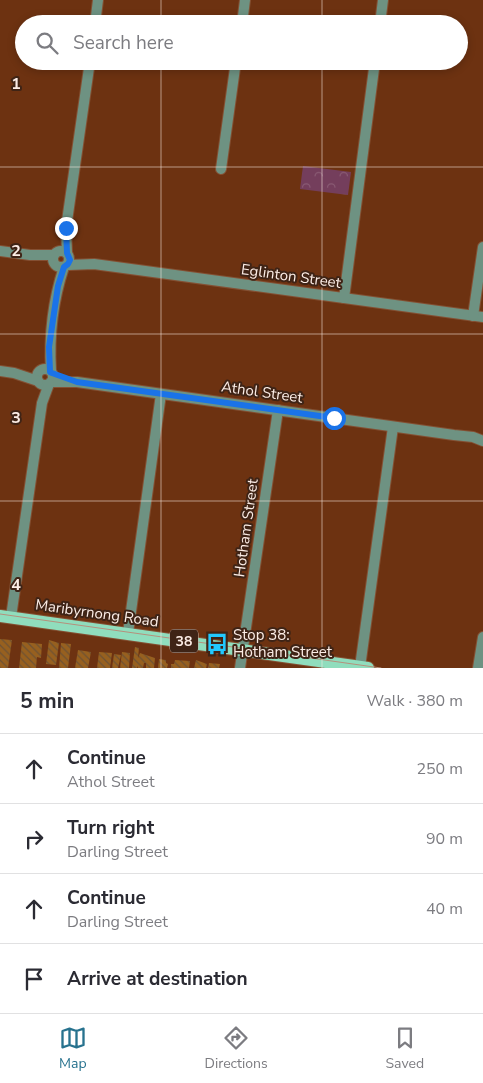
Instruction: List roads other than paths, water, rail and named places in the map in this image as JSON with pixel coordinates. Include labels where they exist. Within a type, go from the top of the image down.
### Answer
[{"type":"main road","name":"Maribyrnong Road","points":[[6,616],[364,667]]},
{"type":"street","points":[[96,15],[98,0]]},
{"type":"street","points":[[243,15],[245,0]]},
{"type":"street","points":[[381,15],[383,0]]},
{"type":"street","points":[[6,616],[42,404],[89,70]]},
{"type":"street","points":[[221,169],[235,70]]},
{"type":"street","points":[[344,298],[374,70]]},
{"type":"street","points":[[478,316],[483,247]]},
{"type":"street","name":"Eglinton Street","points":[[0,251],[478,316]]},
{"type":"street","name":"Athol Street","points":[[0,371],[478,436],[483,441]]},
{"type":"street","points":[[128,634],[162,394]]},
{"type":"street","name":"Hotham Street","points":[[240,668],[278,410]]},
{"type":"street","points":[[364,667],[394,426]]},
{"type":"street","points":[[478,668],[483,637]]},
{"type":"tram line","points":[[0,614],[381,668]]},
{"type":"place","name":"Stop 38: Hotham Street","points":[[217,644]]}]
